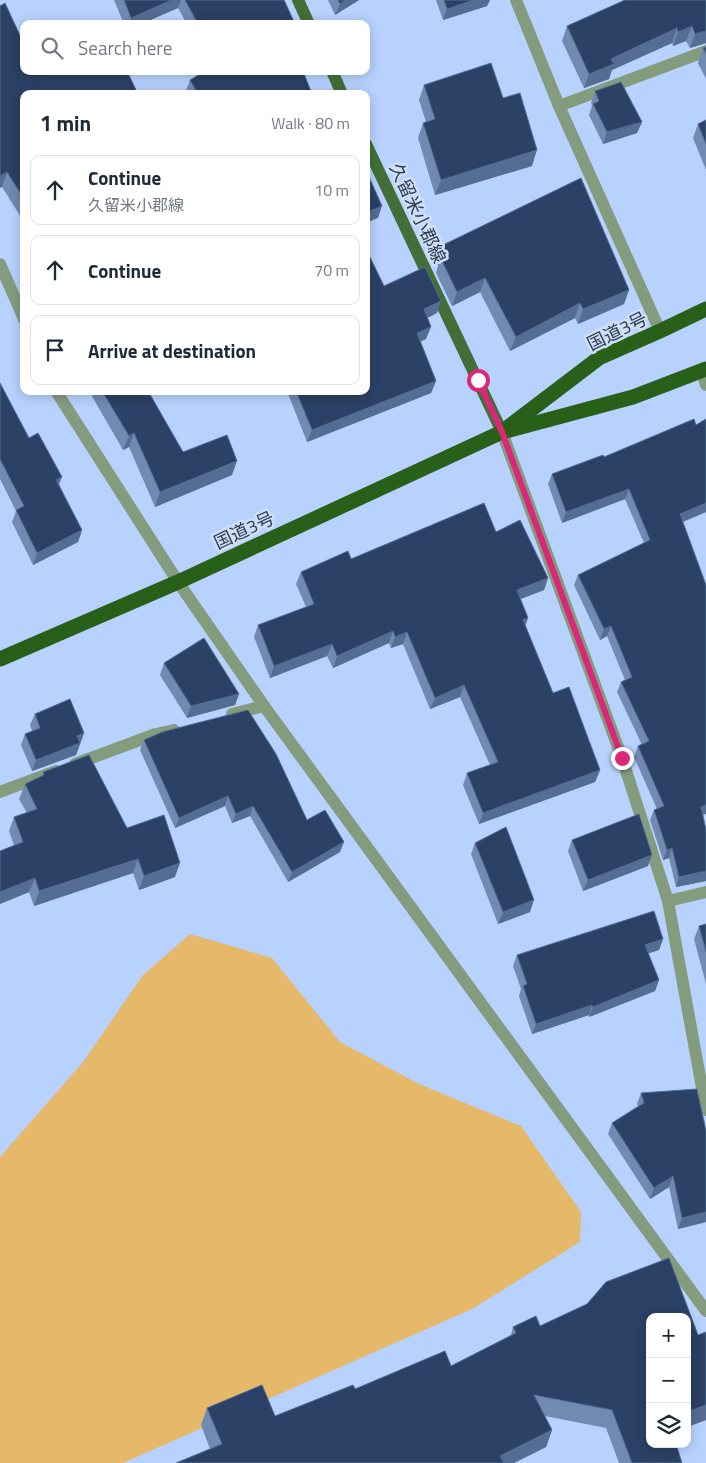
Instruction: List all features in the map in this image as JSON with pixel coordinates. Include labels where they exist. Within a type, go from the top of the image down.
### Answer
[{"type":"highway","name":"国道3号","points":[[502,432],[599,358],[706,309]]},
{"type":"highway","name":"国道3号","points":[[0,660],[178,582],[502,432],[633,397],[704,375]]},
{"type":"main road","points":[[298,0],[307,20]]},
{"type":"main road","points":[[334,75],[340,90]]},
{"type":"main road","name":"久留米小郡線","points":[[370,152],[502,432]]},
{"type":"street","points":[[516,0],[559,106],[660,331]]},
{"type":"street","points":[[559,106],[706,51]]},
{"type":"street","points":[[0,264],[20,310]]},
{"type":"street","points":[[59,395],[178,582],[264,706],[706,1311]]},
{"type":"street","points":[[502,432],[622,758],[668,902],[706,1110]]},
{"type":"street","points":[[219,718],[264,706]]},
{"type":"street","points":[[0,792],[147,738],[183,727]]},
{"type":"street","points":[[668,902],[706,892]]},
{"type":"shaded area","points":[[190,934],[272,958],[340,1042],[419,1084],[521,1126],[581,1212],[580,1242],[472,1309],[123,1463],[0,1463],[0,1157],[83,1062],[143,975]]},
{"type":"building","points":[[124,0],[172,0],[131,18]]},
{"type":"building","points":[[185,0],[284,0],[293,20],[196,20]]},
{"type":"building","points":[[444,0],[474,0],[447,9]]},
{"type":"building","points":[[625,0],[706,0],[706,31],[695,34],[692,26],[678,32],[677,28],[611,59],[614,64],[589,74],[567,26]]},
{"type":"building","points":[[5,3],[20,35],[20,75],[129,75],[136,90],[20,90],[20,193],[7,172],[0,176],[0,6]]},
{"type":"building","points":[[491,63],[503,98],[520,93],[537,150],[441,180],[423,123],[435,119],[424,85]]},
{"type":"building","points":[[198,75],[305,75],[310,90],[196,90],[190,80]]},
{"type":"building","points":[[621,82],[642,122],[607,132],[593,104],[599,101],[595,91]]},
{"type":"building","points":[[706,120],[706,144],[698,124]]},
{"type":"building","points":[[581,178],[629,290],[583,309],[580,303],[516,337],[485,278],[457,292],[441,259],[446,257],[441,246]]},
{"type":"building","points":[[370,179],[382,206],[370,211]]},
{"type":"building","points":[[370,257],[384,286],[425,267],[441,301],[424,309],[431,327],[417,333],[436,381],[312,430],[298,395],[370,395]]},
{"type":"building","points":[[0,383],[29,438],[38,433],[62,477],[56,480],[82,530],[37,553],[16,510],[24,506],[0,459]]},
{"type":"building","points":[[104,395],[150,395],[183,452],[227,435],[237,461],[160,492],[134,433],[129,436]]},
{"type":"building","points":[[694,419],[696,425],[706,419],[706,503],[680,514],[706,585],[706,805],[701,807],[706,830],[706,871],[679,877],[672,848],[667,850],[654,810],[664,806],[638,746],[649,741],[621,682],[632,677],[611,626],[604,629],[578,575],[650,540],[629,489],[566,512],[552,474],[603,455],[604,457]]},
{"type":"building","points":[[484,503],[496,532],[520,520],[548,578],[517,590],[528,618],[523,620],[553,693],[569,687],[600,770],[483,813],[467,773],[498,762],[464,685],[435,698],[407,632],[395,637],[393,631],[337,656],[332,644],[274,666],[258,625],[314,604],[301,572],[348,551],[351,559]]},
{"type":"building","points":[[204,638],[239,694],[191,706],[164,663]]},
{"type":"building","points":[[70,699],[84,733],[77,736],[80,743],[36,760],[25,734],[40,728],[35,714]]},
{"type":"building","points":[[248,710],[276,754],[307,820],[325,810],[344,842],[292,872],[253,806],[236,814],[228,796],[179,818],[144,740],[162,732]]},
{"type":"building","points":[[89,755],[127,828],[164,815],[180,863],[144,876],[138,859],[39,891],[35,878],[0,892],[0,851],[23,842],[14,817],[37,809],[25,784],[44,775],[43,772]]},
{"type":"building","points":[[639,814],[652,855],[588,880],[572,840]]},
{"type":"building","points":[[506,827],[534,900],[503,912],[475,843]]},
{"type":"building","points":[[654,911],[663,939],[645,945],[659,980],[593,1007],[592,1005],[536,1024],[523,986],[527,984],[517,955]]},
{"type":"building","points":[[706,924],[706,952],[699,926]]},
{"type":"building","points":[[697,1089],[706,1131],[706,1212],[682,1218],[673,1176],[654,1188],[612,1123],[644,1103],[641,1093]]},
{"type":"building","points":[[669,1258],[690,1313],[646,1313],[646,1448],[677,1448],[682,1463],[632,1463],[612,1410],[534,1395],[552,1430],[500,1456],[504,1463],[176,1463],[222,1444],[207,1408],[262,1385],[275,1416],[353,1385],[355,1389],[445,1351],[451,1366],[516,1333],[513,1327],[536,1316],[540,1326],[587,1304],[606,1282]]},
{"type":"building","points":[[691,1316],[698,1335],[706,1332],[706,1405],[691,1411]]},
{"type":"route","points":[[478,380],[502,432],[622,758]]}]
